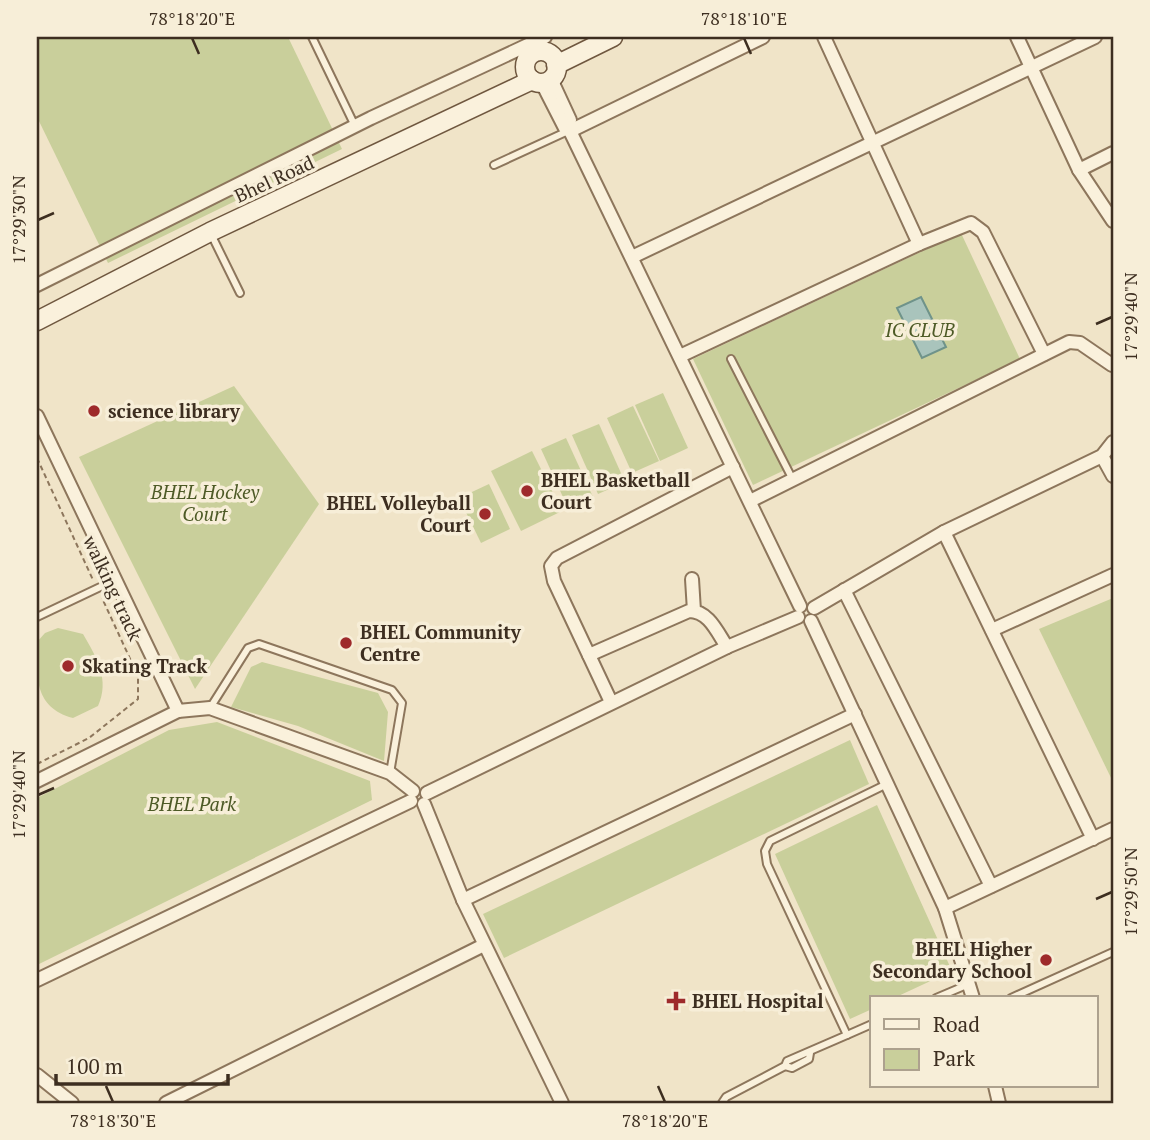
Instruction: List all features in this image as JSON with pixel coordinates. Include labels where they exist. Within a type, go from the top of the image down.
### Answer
[{"type":"street","points":[[37,285],[355,125],[545,37]]},
{"type":"street","name":"Bhel Road","points":[[37,321],[210,232],[545,76],[613,37]]},
{"type":"street","points":[[570,131],[763,37]]},
{"type":"street","points":[[824,37],[919,244]]},
{"type":"street","points":[[1017,37],[1080,170],[1113,221]]},
{"type":"street","points":[[632,257],[1095,37]]},
{"type":"street","points":[[528,45],[525,66],[545,76],[572,125],[570,131],[888,783],[945,908],[972,996]]},
{"type":"street","points":[[528,45],[548,52],[545,76]]},
{"type":"street","points":[[1080,170],[1113,153]]},
{"type":"street","points":[[680,356],[919,244],[971,223],[983,232],[1044,354]]},
{"type":"street","points":[[750,501],[1044,354],[1075,342],[1112,365]]},
{"type":"street","points":[[37,416],[178,711]]},
{"type":"street","points":[[37,980],[611,702],[806,613],[944,532],[1102,456],[1113,442]]},
{"type":"street","points":[[1102,456],[1113,477]]},
{"type":"street","points":[[611,702],[554,581],[551,566],[556,558],[733,467]]},
{"type":"street","points":[[944,532],[1093,839]]},
{"type":"street","points":[[992,630],[1113,575]]},
{"type":"street","points":[[692,579],[694,611]]},
{"type":"street","points":[[844,590],[991,886]]},
{"type":"street","points":[[589,654],[694,611]]},
{"type":"street","points":[[694,611],[707,618],[727,647]]},
{"type":"street","points":[[37,781],[178,711],[210,708],[390,773],[419,797],[463,900],[562,1103]]},
{"type":"street","points":[[463,900],[855,714]]},
{"type":"street","points":[[945,908],[1113,830]]},
{"type":"street","points":[[166,1103],[187,1098],[484,944]]},
{"type":"street","points":[[37,1074],[72,1103]]},
{"type":"lane","points":[[312,37],[355,125]]},
{"type":"lane","points":[[494,165],[570,131]]},
{"type":"lane","points":[[210,232],[240,293]]},
{"type":"lane","points":[[731,359],[793,480]]},
{"type":"lane","points":[[37,617],[116,580]]},
{"type":"lane","points":[[210,708],[244,653],[253,645],[266,646],[392,690],[400,697],[402,704],[390,773]]},
{"type":"lane","points":[[847,1035],[767,864],[765,851],[770,841],[888,783]]},
{"type":"lane","points":[[1015,996],[1113,952]]},
{"type":"lane","points":[[941,996],[969,984]]},
{"type":"lane","points":[[722,1103],[726,1097],[785,1066],[792,1068],[808,1059],[810,1053],[870,1025]]},
{"type":"path","name":"walking track","points":[[37,458],[138,676],[138,699],[89,738],[37,764]]},
{"type":"green space","points":[[37,37],[288,37],[342,149],[108,263],[37,117]]},
{"type":"green space","name":"IC CLUB","points":[[961,233],[1020,359],[753,485],[693,359]]},
{"type":"green space","name":"BHEL Hockey Court","points":[[234,386],[319,504],[195,689],[79,457]]},
{"type":"green space","points":[[663,393],[688,448],[660,461],[635,405]]},
{"type":"green space","points":[[633,406],[659,461],[632,473],[607,418]]},
{"type":"green space","points":[[599,424],[625,482],[598,494],[572,435]]},
{"type":"green space","points":[[566,438],[593,497],[568,508],[541,449]]},
{"type":"green space","name":"BHEL Basketball Court","points":[[532,451],[562,511],[521,531],[491,471]]},
{"type":"green space","name":"BHEL Volleyball Court","points":[[489,484],[510,529],[481,543],[459,498]]},
{"type":"green space","points":[[1113,598],[1113,782],[1039,629]]},
{"type":"green space","name":"Skating Track","points":[[58,628],[83,634],[97,660],[102,678],[103,687],[98,706],[73,718],[50,706],[40,689],[38,678],[37,642],[45,633]]},
{"type":"green space","points":[[262,662],[378,693],[388,712],[384,761],[298,726],[231,707],[251,667]]},
{"type":"green space","name":"BHEL Park","points":[[217,722],[370,781],[372,800],[37,965],[37,798],[169,730]]},
{"type":"green space","points":[[850,740],[869,784],[504,958],[483,914]]},
{"type":"green space","points":[[877,805],[952,971],[898,996],[870,996],[870,1010],[850,1019],[775,854]]},
{"type":"water","points":[[921,297],[946,347],[922,358],[897,308]]},
{"type":"place","name":"science library","points":[[94,411]]},
{"type":"place","name":"BHEL Basketball Court","points":[[527,491]]},
{"type":"place","name":"BHEL Volleyball Court","points":[[485,514]]},
{"type":"place","name":"BHEL Community Centre","points":[[346,643]]},
{"type":"place","name":"Skating Track","points":[[68,666]]},
{"type":"place","name":"BHEL Higher Secondary School","points":[[1046,960]]},
{"type":"place","name":"BHEL Hospital","points":[[676,1001]]}]
